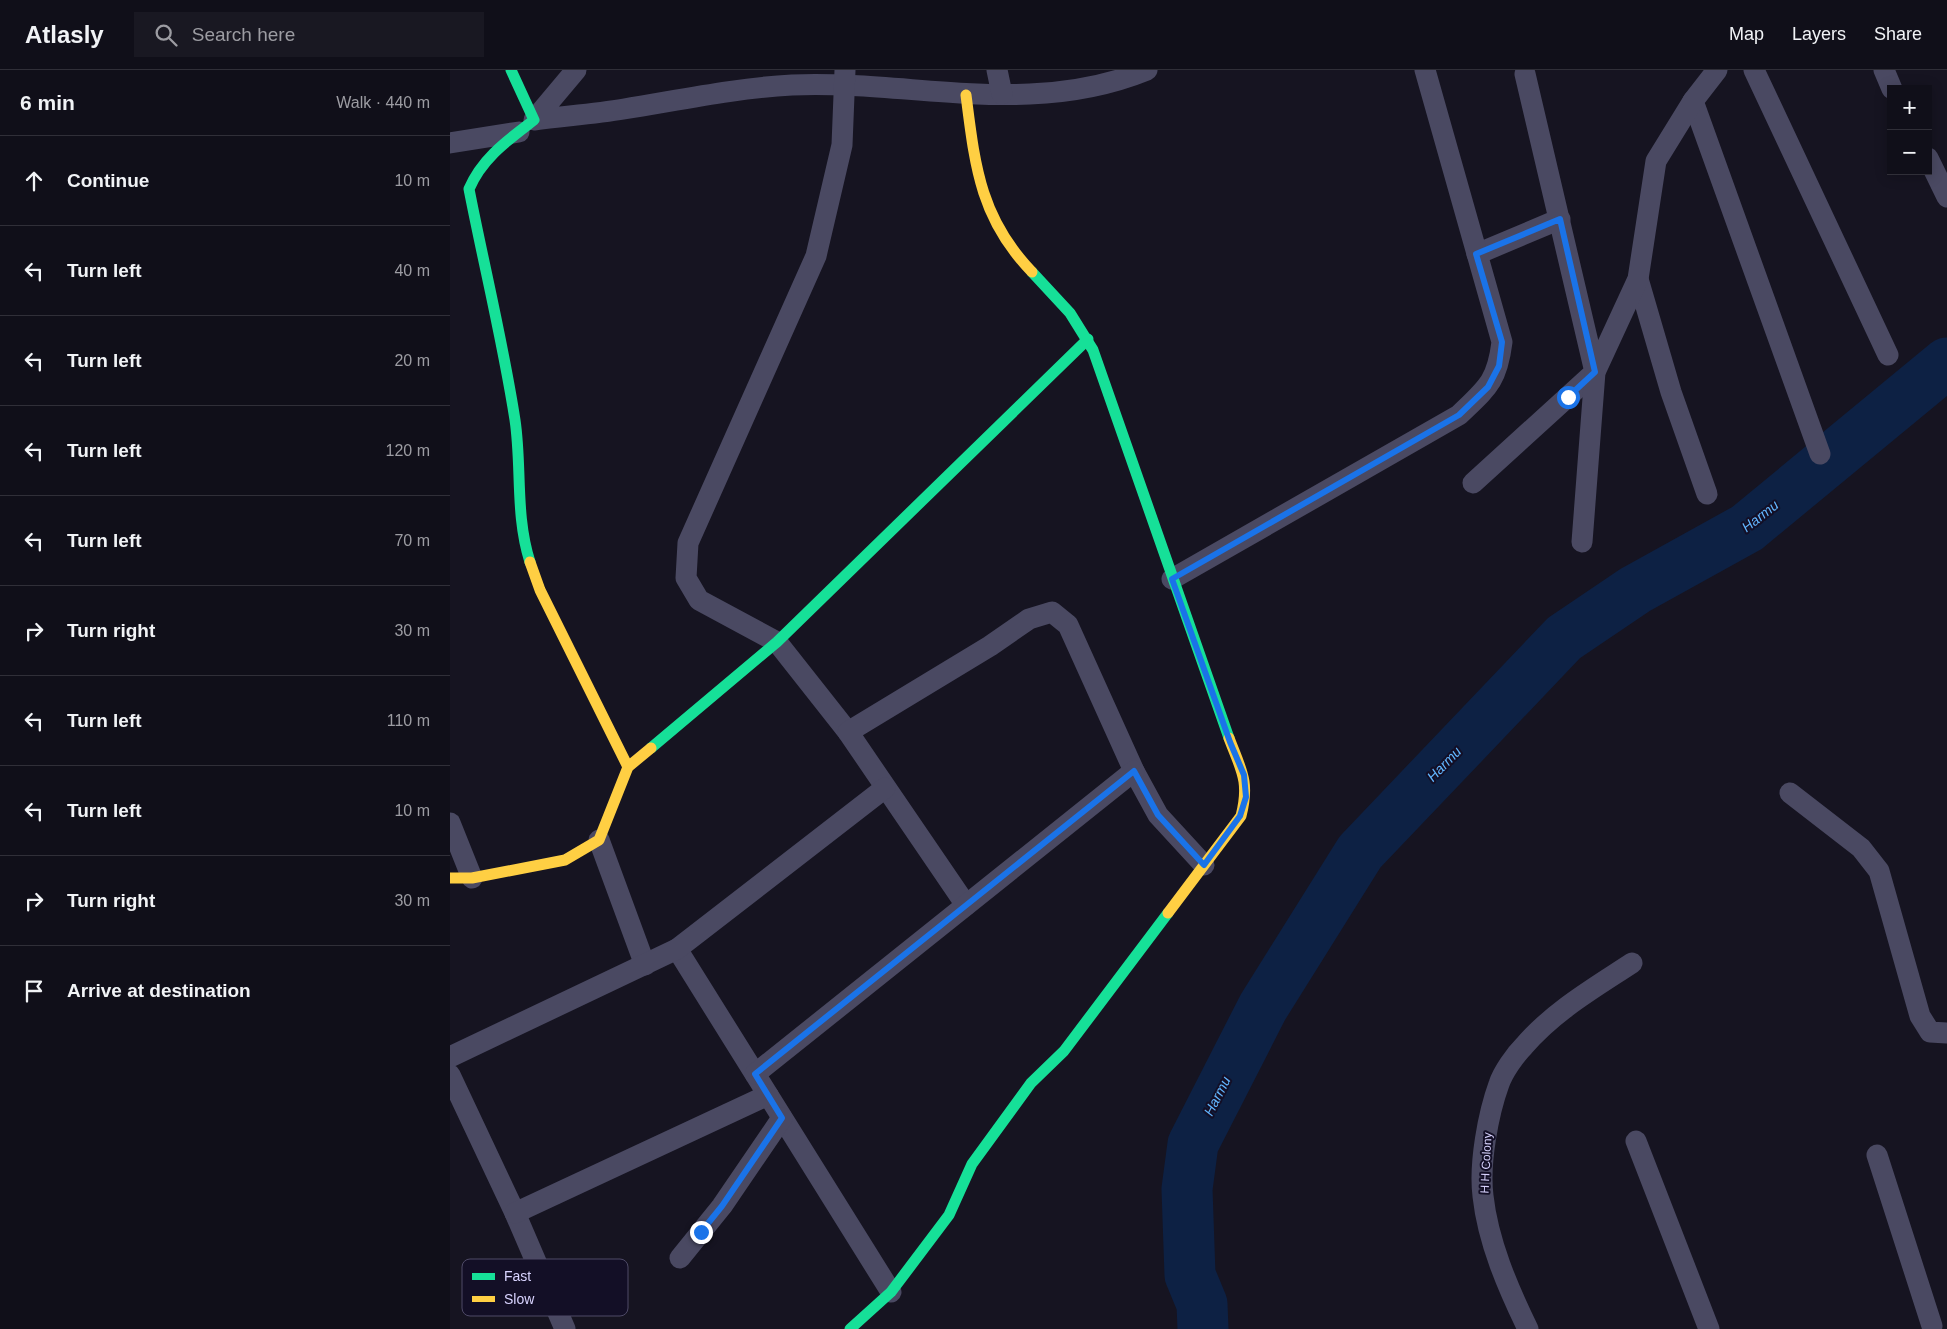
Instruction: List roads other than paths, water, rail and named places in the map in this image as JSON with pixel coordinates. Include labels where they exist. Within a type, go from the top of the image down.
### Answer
[{"type":"street","points":[[511,70],[528,126]]},
{"type":"street","points":[[576,70],[528,126],[483,162],[473,175],[469,189],[516,420],[520,470],[519,513],[526,549],[540,590],[628,767]]},
{"type":"street","points":[[997,70],[1002,94]]},
{"type":"street","points":[[450,143],[528,126],[751,89],[846,77],[966,95],[1066,93],[1099,87],[1146,70]]},
{"type":"street","points":[[1172,579],[1459,415],[1488,387],[1499,366],[1502,342],[1425,70]]},
{"type":"street","points":[[1473,483],[1595,372],[1638,279],[1656,161],[1693,101],[1717,70]]},
{"type":"street","points":[[1754,70],[1888,355]]},
{"type":"street","points":[[1884,70],[1890,85]]},
{"type":"street","points":[[1525,74],[1595,372],[1582,542]]},
{"type":"street","points":[[846,77],[842,145],[816,256],[688,543],[686,578],[699,600],[777,642],[848,732],[966,905]]},
{"type":"street","points":[[862,1325],[891,1292],[949,1215],[972,1164],[1031,1083],[1064,1051],[1240,816],[1246,797],[1244,775],[1230,742],[1106,385],[1088,339],[1066,310],[1006,243],[986,204],[976,169],[966,95]]},
{"type":"street","points":[[1693,101],[1820,454]]},
{"type":"street","points":[[1932,166],[1947,196]]},
{"type":"street","points":[[1476,254],[1560,219]]},
{"type":"street","points":[[1638,279],[1671,392],[1707,494]]},
{"type":"street","points":[[450,878],[472,878],[565,860],[599,840],[628,767],[777,642],[1088,339]]},
{"type":"street","points":[[848,732],[990,646],[1029,619],[1052,612],[1068,626],[1134,771],[1158,815],[1204,865]]},
{"type":"street","points":[[755,1074],[1134,771]]},
{"type":"street","points":[[450,1057],[677,949],[885,788]]},
{"type":"street","points":[[1790,793],[1861,848],[1879,871],[1920,1016],[1930,1032],[1947,1033]]},
{"type":"street","points":[[450,823],[472,878]]},
{"type":"street","points":[[599,840],[646,965]]},
{"type":"street","points":[[677,949],[891,1292]]},
{"type":"street","name":"H H Colony","points":[[1528,1329],[1512,1295],[1494,1244],[1482,1195],[1485,1137],[1499,1082],[1523,1046],[1560,1010],[1632,963]]},
{"type":"street","points":[[450,1075],[535,1259]]},
{"type":"street","points":[[515,1213],[768,1095]]},
{"type":"street","points":[[680,1258],[722,1206],[782,1118]]},
{"type":"street","points":[[1636,1141],[1709,1329]]},
{"type":"street","points":[[1877,1155],[1935,1325]]},
{"type":"street","points":[[559,1316],[565,1329]]},
{"type":"waterway","name":"Harmu","points":[[1203,1329],[1202,1304],[1190,1275],[1187,1189],[1193,1144],[1263,1007],[1360,852],[1564,638],[1635,590],[1747,528],[1947,363]]}]
